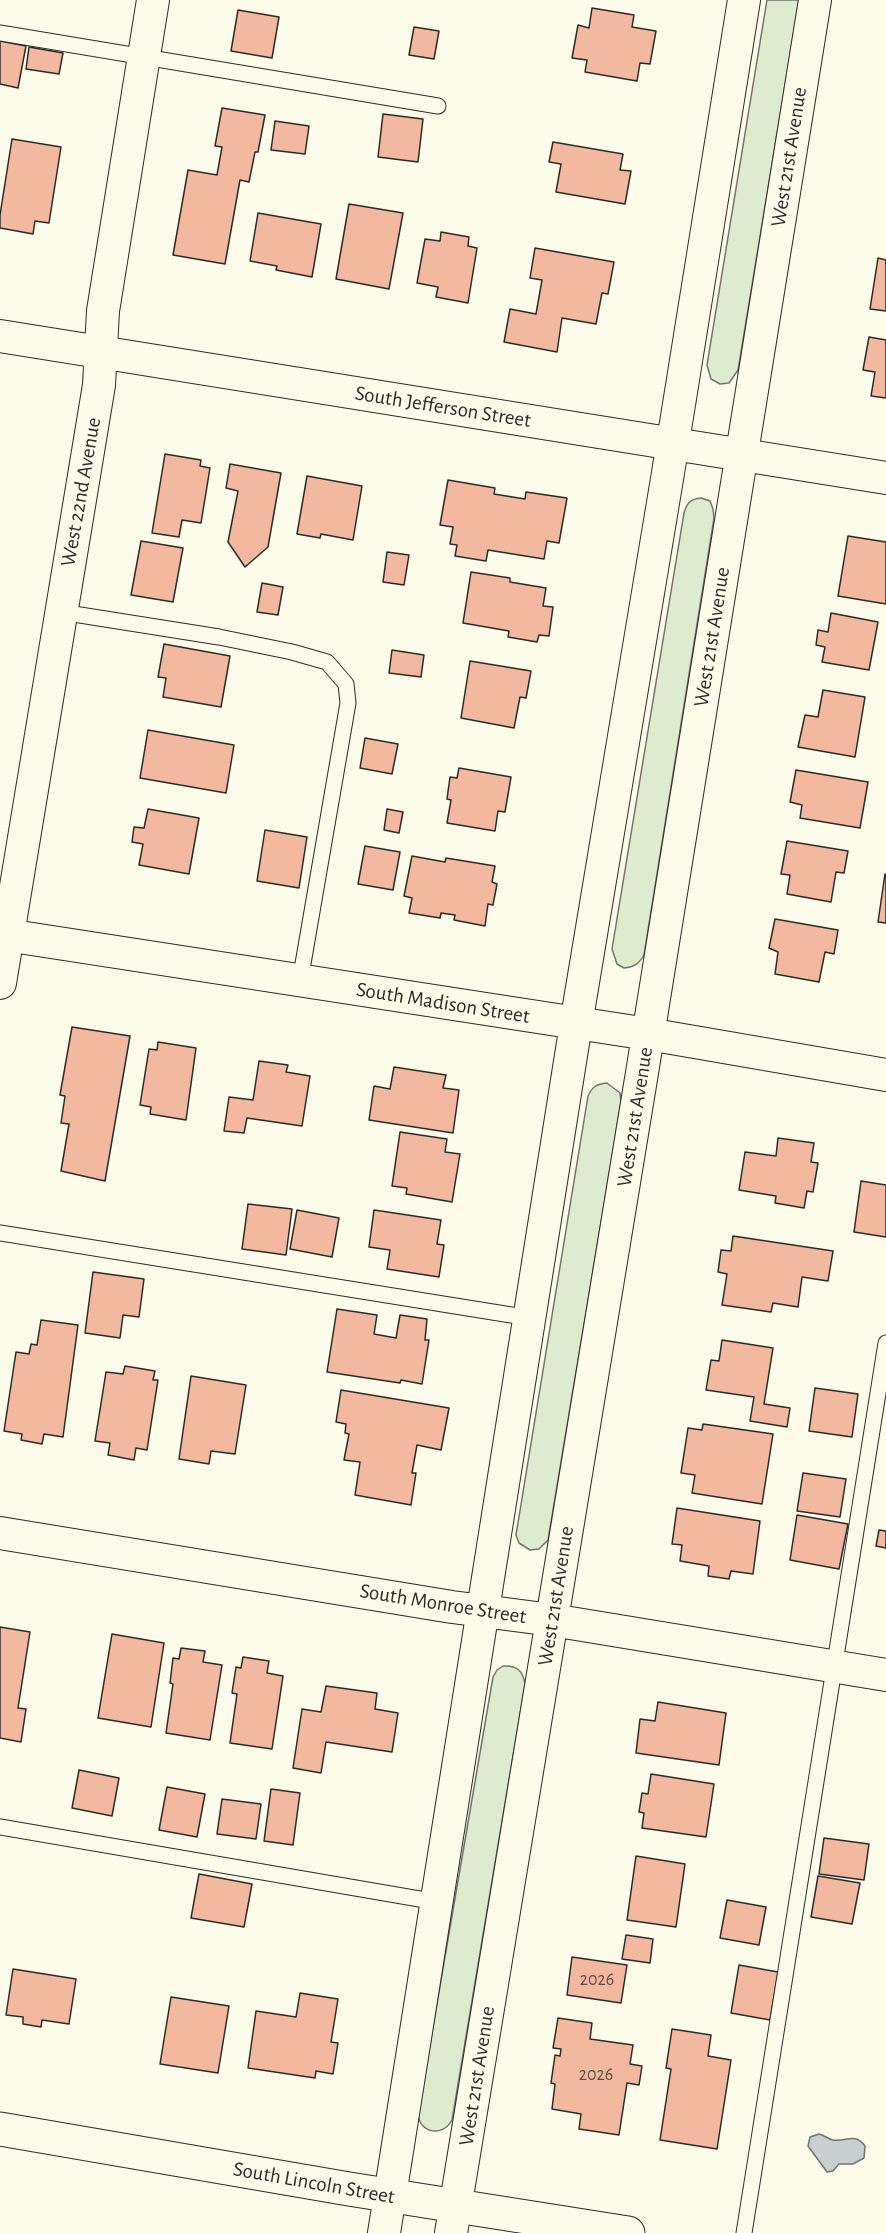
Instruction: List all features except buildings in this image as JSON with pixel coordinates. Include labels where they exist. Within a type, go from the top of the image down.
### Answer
[{"type":"street","name":"West 22nd Avenue","points":[[0,983],[4,935],[99,385],[104,300],[153,0]]},
{"type":"street","points":[[384,2233],[576,1024],[744,0]]},
{"type":"street","name":"West 21st Avenue","points":[[453,2219],[815,0]]},
{"type":"street","name":"South Jefferson Street","points":[[0,336],[886,478]]},
{"type":"street","name":"South Madison Street","points":[[4,935],[648,1034],[886,1076]]},
{"type":"street","name":"South Monroe Street","points":[[0,1533],[886,1675]]},
{"type":"street","name":"South Lincoln Street","points":[[0,2129],[390,2196],[453,2219],[628,2233]]},
{"type":"lane","points":[[0,33],[438,106]]},
{"type":"lane","points":[[61,612],[219,637],[292,652],[327,662],[346,684],[348,703],[300,981]]},
{"type":"lane","points":[[0,1233],[530,1318]]},
{"type":"lane","points":[[744,2233],[886,1343]]},
{"type":"lane","points":[[0,1827],[437,1902]]},
{"type":"green space","points":[[767,0],[799,0],[738,370],[729,383],[720,384],[711,379],[707,365]]},
{"type":"green space","points":[[701,498],[710,501],[714,518],[644,955],[636,964],[624,968],[617,964],[612,949],[684,513],[690,502]]},
{"type":"green space","points":[[607,1083],[620,1093],[621,1102],[548,1540],[539,1549],[530,1550],[519,1543],[516,1535],[588,1096],[595,1086]]},
{"type":"green space","points":[[503,1666],[518,1670],[525,1684],[452,2120],[443,2129],[432,2131],[423,2126],[418,2114],[493,1677]]},
{"type":"shaded area","points":[[819,2134],[833,2140],[858,2139],[865,2146],[864,2158],[853,2164],[839,2164],[833,2171],[827,2172],[808,2146],[810,2137]]}]
